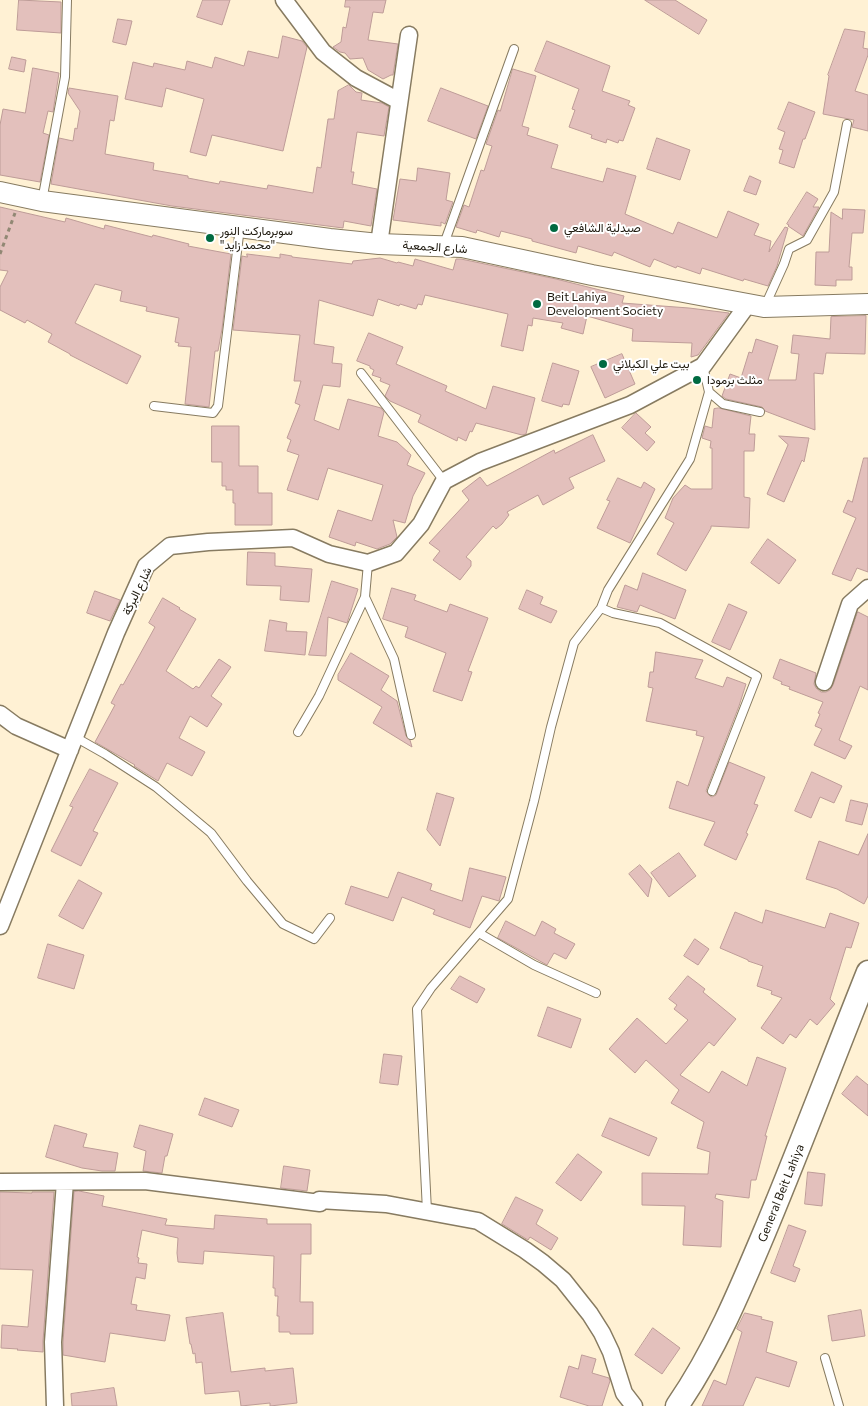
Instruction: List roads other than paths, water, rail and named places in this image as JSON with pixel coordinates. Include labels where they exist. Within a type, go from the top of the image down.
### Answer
[{"type":"main road","name":"General Beit Lahiya","points":[[677,1406],[724,1326],[749,1270],[868,972]]},
{"type":"street","points":[[284,0],[323,52],[356,78],[399,101]]},
{"type":"street","points":[[379,244],[409,35]]},
{"type":"street","name":"شارع الجمعية","points":[[0,192],[42,201],[330,239],[379,244],[462,247],[592,276],[756,306],[868,304]]},
{"type":"street","points":[[368,563],[396,553],[421,524],[441,487],[480,462],[630,405],[703,366],[756,306]]},
{"type":"street","name":"شارع البركة","points":[[0,926],[116,633],[146,566],[170,546],[208,542],[293,538],[329,554],[368,563]]},
{"type":"street","points":[[824,682],[850,604],[868,588]]},
{"type":"street","points":[[0,714],[16,726],[73,743]]},
{"type":"street","points":[[0,1182],[145,1181],[320,1203],[319,1200],[386,1204],[478,1221],[531,1254],[563,1280],[590,1314],[602,1333],[611,1352],[624,1393],[634,1406]]},
{"type":"street","points":[[55,1406],[53,1342],[66,1182]]},
{"type":"lane","points":[[42,201],[65,77],[67,0]]},
{"type":"lane","points":[[443,246],[514,49]]},
{"type":"lane","points":[[756,306],[784,264],[789,249],[807,240],[834,192],[847,124]]},
{"type":"lane","points":[[154,406],[213,413],[218,406],[240,227]]},
{"type":"lane","points":[[426,1211],[417,1009],[431,988],[508,899],[574,643],[601,608],[608,590],[690,459],[709,392],[703,366]]},
{"type":"lane","points":[[361,373],[441,487]]},
{"type":"lane","points":[[709,392],[723,404],[760,412]]},
{"type":"lane","points":[[298,732],[320,696],[365,597],[368,563]]},
{"type":"lane","points":[[365,597],[394,659],[411,735]]},
{"type":"lane","points":[[601,608],[613,614],[660,624],[757,676],[712,791]]},
{"type":"lane","points":[[73,743],[105,754],[156,787],[211,833],[247,881],[283,924],[314,939],[330,918]]},
{"type":"lane","points":[[479,932],[534,965],[596,993]]},
{"type":"lane","points":[[825,1358],[839,1406]]},
{"type":"place","name":"صيدلية الشافعي","points":[[554,228]]},
{"type":"place","name":"سوبرماركت النور \"محمد زايد\"","points":[[210,238]]},
{"type":"place","name":"Beit Lahiya Development Society","points":[[537,304]]},
{"type":"place","name":"بيت علي الكيلاني","points":[[603,364]]},
{"type":"place","name":"مثلث برمودا","points":[[697,380]]}]
